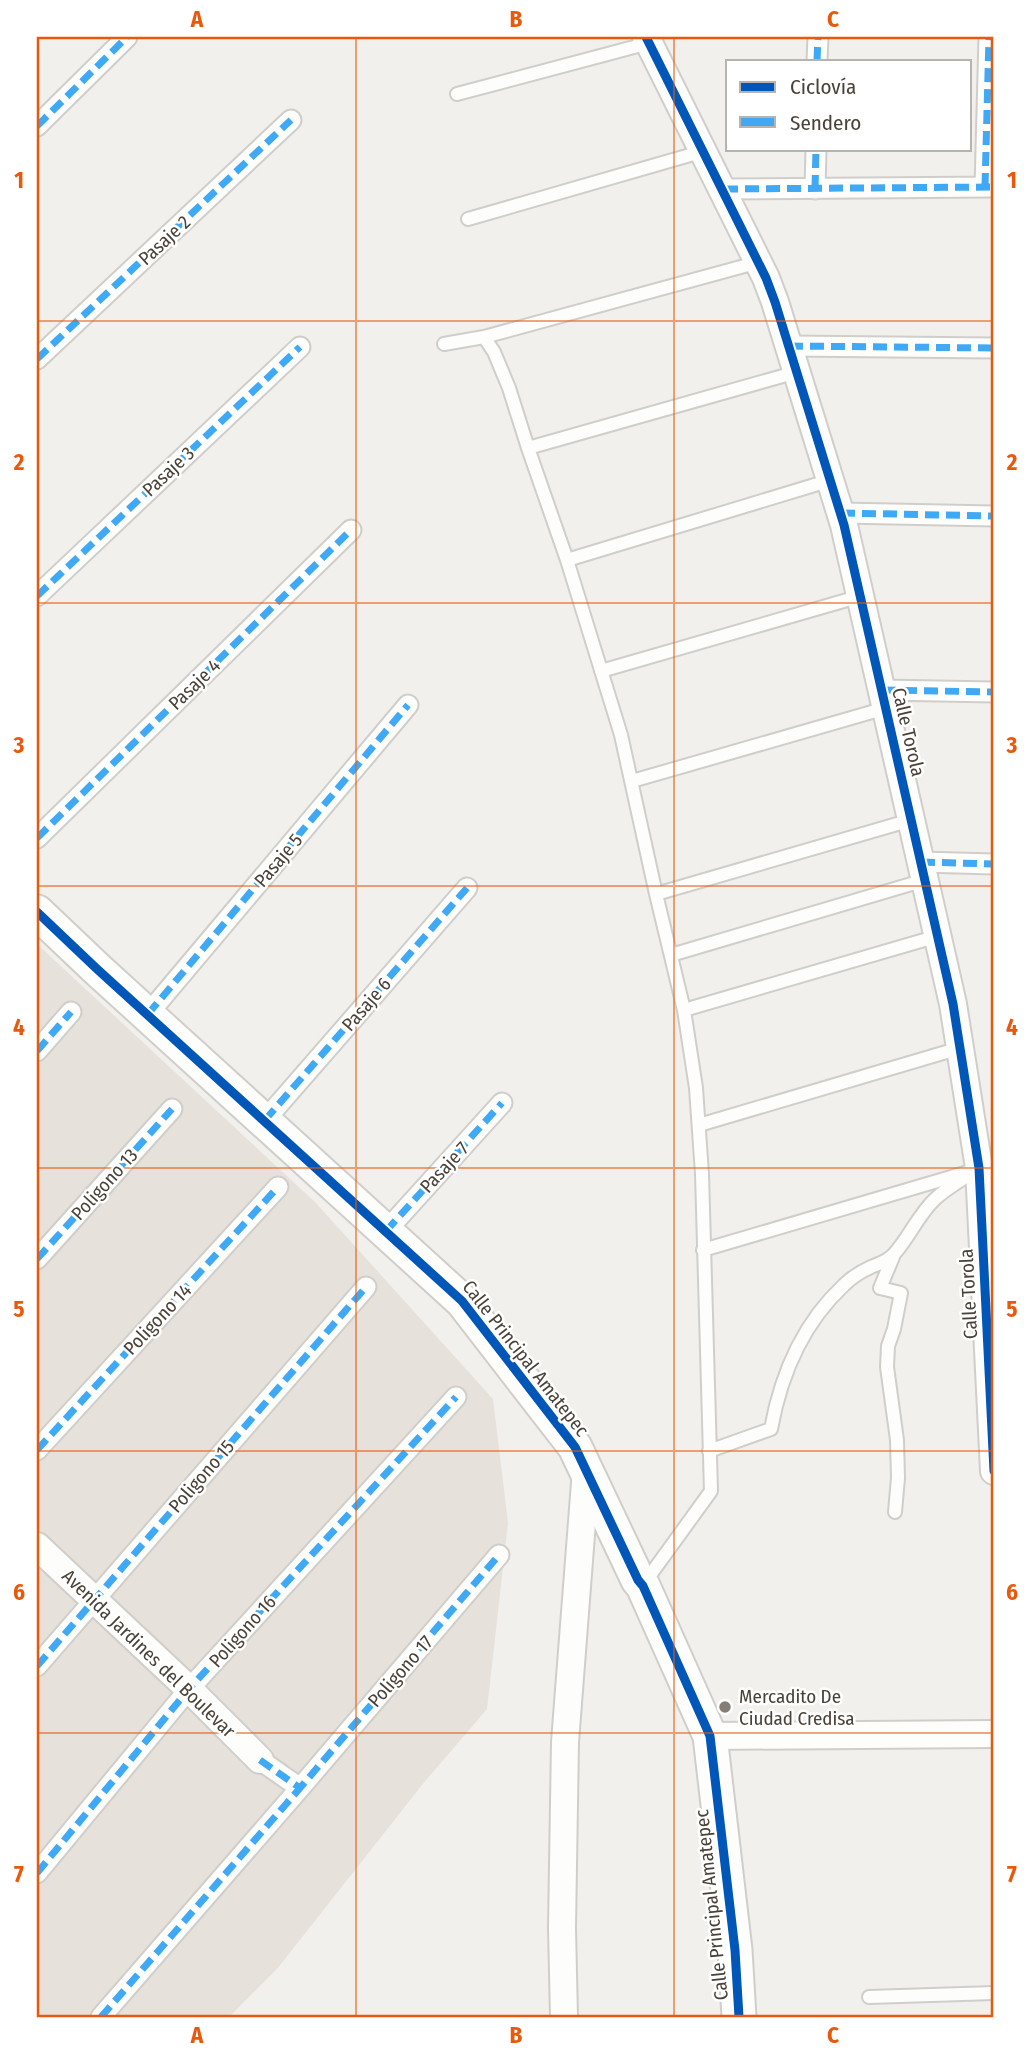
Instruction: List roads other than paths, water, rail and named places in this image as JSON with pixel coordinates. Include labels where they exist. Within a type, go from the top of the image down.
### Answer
[{"type":"street","points":[[37,126],[127,37]]},
{"type":"street","points":[[817,60],[818,37]]},
{"type":"street","points":[[724,189],[990,187],[989,37]]},
{"type":"street","name":"Calle Torola","points":[[648,40],[759,262],[775,302],[841,513],[938,936],[984,1160],[994,1471]]},
{"type":"street","name":"Pasaje 2","points":[[37,359],[291,120]]},
{"type":"street","points":[[816,150],[816,189]]},
{"type":"street","points":[[789,346],[994,348]]},
{"type":"street","name":"Pasaje 3","points":[[37,596],[300,347]]},
{"type":"street","points":[[841,513],[994,516]]},
{"type":"street","name":"Pasaje 4","points":[[37,838],[351,530]]},
{"type":"street","points":[[884,699],[994,692]]},
{"type":"street","name":"Pasaje 5","points":[[148,1014],[408,705]]},
{"type":"street","points":[[923,871],[994,864]]},
{"type":"street","name":"Pasaje 6","points":[[265,1120],[467,888]]},
{"type":"street","name":"Calle Principal Amatepec","points":[[37,912],[462,1301],[575,1447],[643,1586],[710,1735],[735,1950],[739,2017]]},
{"type":"street","points":[[37,1051],[71,1012]]},
{"type":"street","name":"Pasaje 7","points":[[386,1231],[502,1104]]},
{"type":"street","name":"Poligono 13","points":[[37,1259],[172,1109]]},
{"type":"street","name":"Poligono 14","points":[[37,1450],[278,1187]]},
{"type":"street","name":"Poligono 15","points":[[37,1666],[366,1287]]},
{"type":"street","name":"Poligono 16","points":[[37,1873],[189,1689],[456,1397]]},
{"type":"street","points":[[564,2017],[562,1927],[565,1742],[586,1470]]},
{"type":"street","name":"Avenida Jardines del Boulevar","points":[[37,1546],[260,1760]]},
{"type":"street","name":"Poligono 17","points":[[102,2017],[499,1555]]},
{"type":"street","points":[[710,1735],[994,1734]]},
{"type":"street","points":[[260,1760],[300,1787]]},
{"type":"lane","points":[[457,94],[648,40]]},
{"type":"lane","points":[[468,219],[704,151]]},
{"type":"lane","points":[[444,344],[484,337],[759,262]]},
{"type":"lane","points":[[484,337],[494,352],[509,388],[621,735],[684,1010],[696,1088],[711,1491],[643,1586]]},
{"type":"lane","points":[[528,448],[797,372]]},
{"type":"lane","points":[[567,561],[832,480]]},
{"type":"lane","points":[[601,671],[861,596]]},
{"type":"lane","points":[[632,781],[884,699]]},
{"type":"lane","points":[[656,894],[911,820]]},
{"type":"lane","points":[[671,955],[923,871]]},
{"type":"lane","points":[[684,1010],[938,936]]},
{"type":"lane","points":[[699,1125],[960,1048]]},
{"type":"lane","points":[[703,1250],[984,1160]]},
{"type":"lane","points":[[709,1451],[771,1429],[777,1395],[789,1363],[816,1315],[845,1283],[869,1268],[884,1263],[894,1254],[935,1199],[984,1160]]},
{"type":"lane","points":[[894,1254],[880,1288],[901,1293],[888,1346],[887,1367],[897,1440],[895,1512]]},
{"type":"lane","points":[[869,1997],[994,1993]]},
{"type":"place","name":"Mercadito De Ciudad Credisa","points":[[725,1707]]}]
